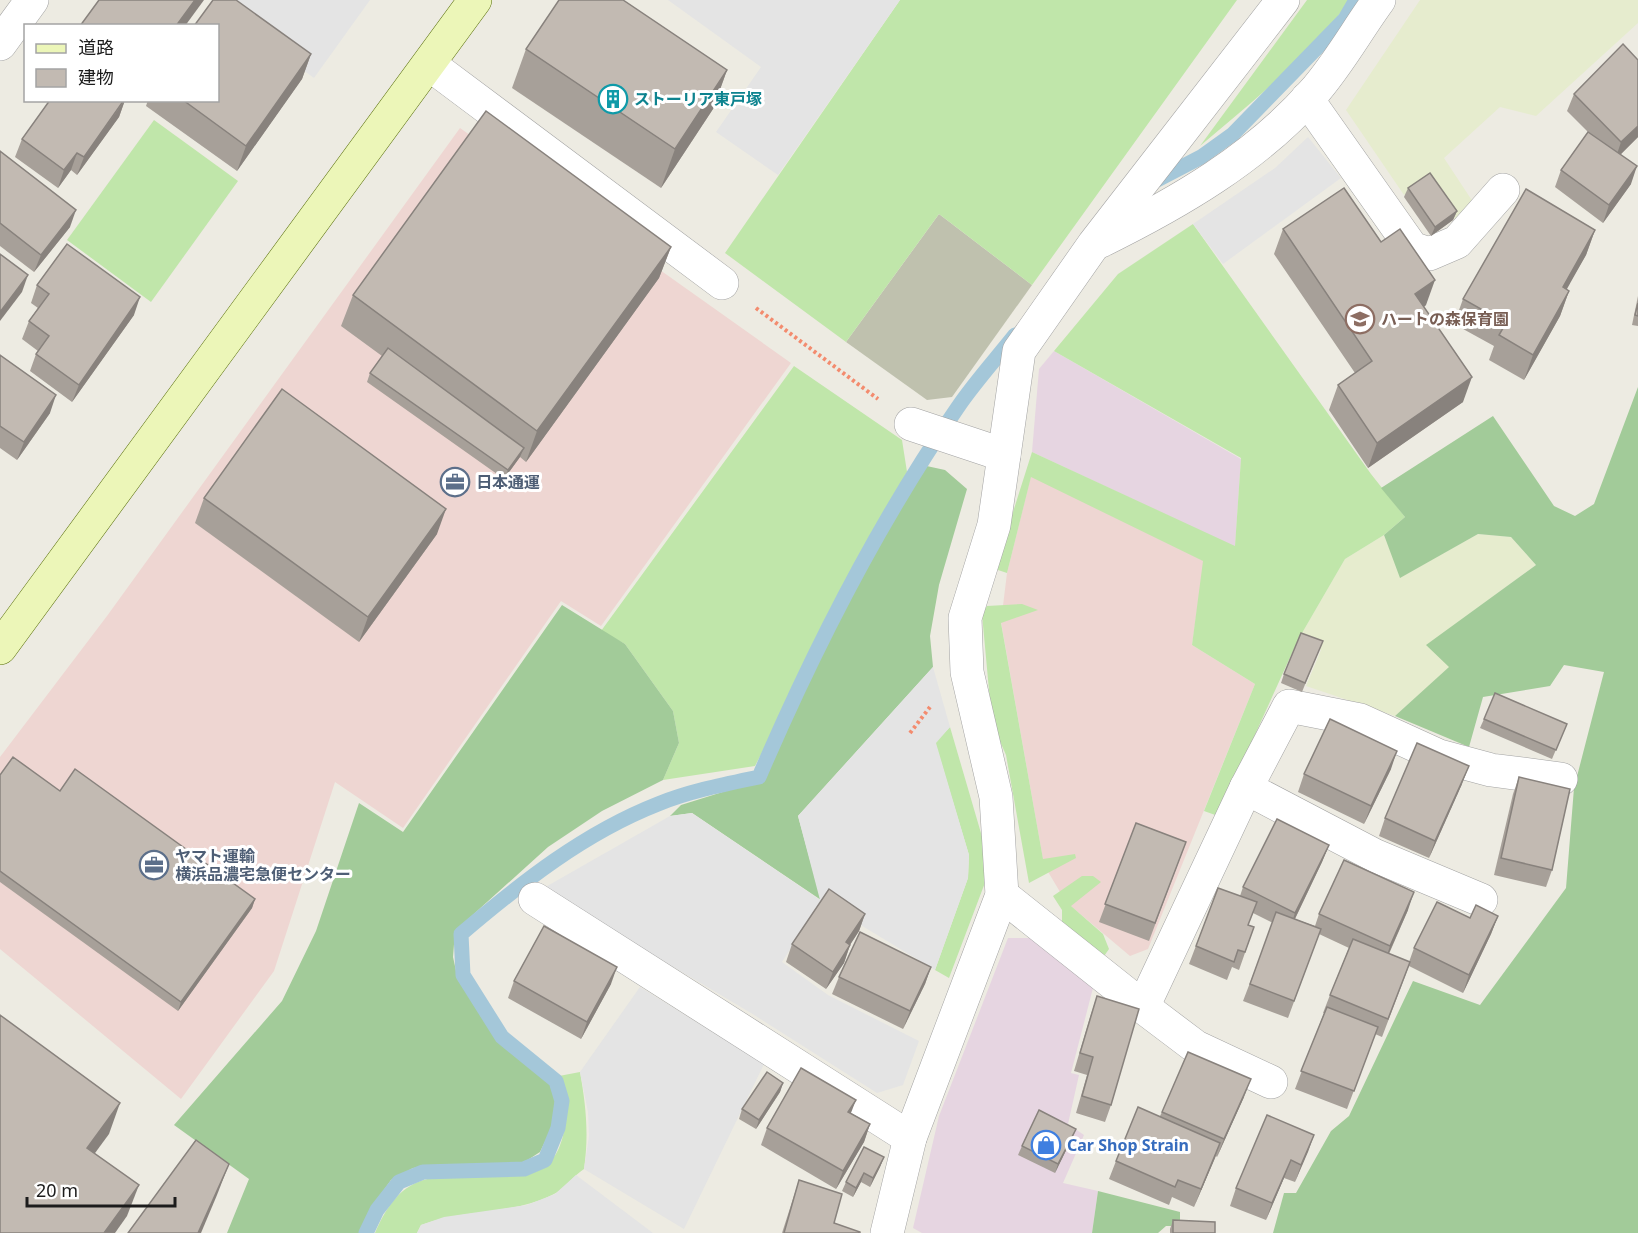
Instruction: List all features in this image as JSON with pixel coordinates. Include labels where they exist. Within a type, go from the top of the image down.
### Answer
[{"type":"street","points":[[0,44],[32,0]]},
{"type":"street","points":[[0,648],[475,0]]},
{"type":"street","points":[[887,1233],[910,1138],[1002,895],[996,796],[967,672],[964,618],[994,525],[1019,351],[1095,244],[1283,0]]},
{"type":"street","points":[[1095,244],[1163,210],[1247,154],[1307,99],[1379,0]]},
{"type":"street","points":[[429,64],[722,283]]},
{"type":"street","points":[[1307,99],[1412,248],[1429,254],[1457,242],[1503,190]]},
{"type":"street","points":[[911,424],[1004,455]]},
{"type":"street","points":[[1143,1006],[1246,788],[1289,706],[1360,720],[1439,756],[1491,770],[1561,779]]},
{"type":"street","points":[[1246,788],[1376,856],[1481,900]]},
{"type":"street","points":[[1002,895],[1196,1047],[1271,1082]]},
{"type":"street","points":[[535,899],[910,1138]]},
{"type":"path","points":[[722,283],[911,424]]},
{"type":"shaded area","points":[[213,0],[370,0],[314,78],[211,3]]},
{"type":"shaded area","points":[[668,0],[900,0],[778,175],[716,132],[761,67]]},
{"type":"shaded area","points":[[1420,0],[1638,0],[1638,23],[1536,116],[1500,107],[1444,158],[1475,205],[1454,219],[1427,179],[1404,195],[1346,110]]},
{"type":"shaded area","name":"日本通運","points":[[460,128],[791,363],[601,626],[561,601],[403,828],[335,782],[274,971],[181,1099],[0,949],[0,757],[107,616]]},
{"type":"shaded area","points":[[1308,137],[1341,178],[1223,264],[1193,224],[1275,168]]},
{"type":"shaded area","points":[[939,214],[1032,285],[952,397],[927,400],[846,342]]},
{"type":"shaded area","points":[[1054,351],[1241,459],[1235,547],[1032,452],[1039,369]]},
{"type":"shaded area","points":[[1031,476],[1204,561],[1192,645],[1255,684],[1148,949],[1130,956],[1066,902],[1044,865],[1001,622],[1007,573]]},
{"type":"shaded area","points":[[1478,534],[1511,537],[1536,565],[1427,645],[1450,667],[1395,716],[1306,686],[1321,650],[1298,640],[1345,559],[1384,535],[1401,577]]},
{"type":"shaded area","points":[[933,667],[950,727],[936,743],[969,855],[968,878],[935,970],[821,901],[782,962],[828,995],[919,1041],[903,1085],[877,1093],[751,1013],[542,889],[670,816],[692,813],[820,900],[798,816]]},
{"type":"shaded area","points":[[1008,938],[1036,938],[1093,988],[1071,1073],[1079,1075],[1068,1124],[1084,1135],[1063,1183],[1098,1191],[1092,1233],[922,1233],[913,1228],[939,1116]]},
{"type":"shaded area","points":[[640,987],[764,1064],[684,1229],[584,1169],[589,1136],[588,1112],[580,1072]]},
{"type":"shaded area","points":[[576,1175],[653,1233],[417,1233],[421,1225],[444,1217],[527,1205],[555,1194]]},
{"type":"green space","points":[[900,0],[1237,0],[1032,285],[939,214],[846,342],[725,253]]},
{"type":"green space","points":[[1307,0],[1350,0],[1299,59],[1200,146]]},
{"type":"green space","points":[[154,120],[238,181],[151,302],[67,240]]},
{"type":"green space","points":[[1193,224],[1371,474],[1405,517],[1384,535],[1345,559],[1298,640],[1218,816],[1204,811],[1255,684],[1192,645],[1203,561],[1031,477],[1007,573],[995,569],[1032,452],[1235,546],[1241,458],[1054,351],[1118,274]]},
{"type":"green space","points":[[794,366],[902,440],[907,472],[755,766],[663,780],[679,743],[673,711],[625,644],[601,631]]},
{"type":"green space","points":[[1638,387],[1638,1233],[1273,1233],[1284,1193],[1296,1193],[1331,1131],[1349,1116],[1413,981],[1480,1005],[1566,888],[1574,788],[1604,672],[1564,665],[1550,686],[1483,697],[1469,747],[1395,716],[1449,667],[1426,645],[1536,565],[1511,537],[1478,534],[1400,578],[1384,535],[1405,517],[1381,488],[1493,416],[1554,506],[1575,516],[1594,504]]},
{"type":"green space","points":[[922,465],[945,470],[967,489],[939,585],[930,636],[933,667],[798,816],[821,900],[692,813],[670,816],[681,805],[761,780],[789,713]]},
{"type":"green space","points":[[1022,604],[1038,610],[1001,623],[1043,859],[1075,854],[1076,858],[1029,883],[1006,755],[992,723],[982,614],[987,606]]},
{"type":"green space","points":[[562,605],[625,644],[673,711],[679,743],[663,780],[602,811],[548,847],[455,931],[453,957],[458,980],[498,1041],[550,1084],[555,1101],[553,1125],[540,1152],[523,1163],[437,1165],[413,1168],[391,1180],[371,1208],[360,1233],[227,1233],[249,1179],[174,1125],[282,1001],[316,931],[359,803],[403,832]]},
{"type":"green space","points":[[950,727],[983,840],[986,880],[949,978],[935,970],[968,878],[969,855],[935,742]]},
{"type":"green space","points":[[1082,876],[1093,876],[1101,882],[1071,906],[1103,934],[1109,949],[1102,959],[1062,931],[1062,910],[1053,896]]},
{"type":"green space","points":[[580,1072],[586,1120],[584,1169],[561,1190],[521,1206],[437,1220],[421,1225],[417,1233],[375,1233],[382,1217],[397,1197],[418,1182],[454,1176],[516,1175],[534,1171],[549,1162],[559,1148],[564,1130],[565,1103],[559,1076]]},
{"type":"green space","points":[[1098,1191],[1180,1212],[1180,1226],[1166,1226],[1158,1233],[1092,1233]]},
{"type":"building","points":[[99,0],[195,0],[177,24],[81,24]]},
{"type":"building","points":[[213,0],[236,0],[311,54],[246,146],[186,102],[219,102],[219,24],[195,24]]},
{"type":"building","points":[[559,0],[623,0],[727,70],[675,149],[526,49]]},
{"type":"building","points":[[1623,44],[1638,60],[1638,126],[1621,142],[1574,94]]},
{"type":"building","points":[[49,102],[123,102],[84,157],[77,153],[64,170],[22,139]]},
{"type":"building","points":[[486,111],[671,247],[537,431],[353,295]]},
{"type":"building","points":[[1588,132],[1637,166],[1609,205],[1561,170]]},
{"type":"building","points":[[0,151],[76,210],[41,255],[0,223]]},
{"type":"building","points":[[1430,173],[1457,211],[1435,227],[1408,188]]},
{"type":"building","points":[[1344,188],[1381,242],[1400,229],[1435,280],[1415,294],[1472,377],[1377,443],[1338,385],[1372,361],[1283,229]]},
{"type":"building","points":[[1526,189],[1595,230],[1563,287],[1569,291],[1533,355],[1499,335],[1506,323],[1463,299]]},
{"type":"building","points":[[67,244],[140,297],[79,385],[36,354],[49,336],[29,321],[49,294],[37,285]]},
{"type":"building","points":[[0,254],[28,275],[0,312]]},
{"type":"building","points":[[388,348],[524,448],[508,470],[370,373]]},
{"type":"building","points":[[0,355],[56,395],[24,442],[0,426]]},
{"type":"building","points":[[282,389],[446,509],[368,617],[204,498]]},
{"type":"building","points":[[1301,633],[1323,641],[1305,683],[1284,674]]},
{"type":"building","points":[[1495,693],[1567,724],[1556,750],[1484,719]]},
{"type":"building","points":[[1330,719],[1397,751],[1371,806],[1304,774]]},
{"type":"building","points":[[1417,743],[1469,766],[1435,841],[1385,818]]},
{"type":"building","points":[[13,757],[60,791],[75,769],[255,899],[181,1002],[0,871],[0,775]]},
{"type":"building","points":[[1519,777],[1570,789],[1552,870],[1501,858]]},
{"type":"building","points":[[1277,819],[1329,845],[1295,913],[1243,887]]},
{"type":"building","points":[[1136,823],[1186,842],[1155,923],[1105,904]]},
{"type":"building","points":[[1344,860],[1414,892],[1390,946],[1319,914]]},
{"type":"building","points":[[1218,888],[1257,902],[1248,925],[1254,927],[1245,952],[1238,950],[1234,962],[1196,946]]},
{"type":"building","points":[[829,889],[865,914],[846,942],[850,945],[833,972],[792,944]]},
{"type":"building","points":[[1437,902],[1470,918],[1476,905],[1498,916],[1469,975],[1414,948]]},
{"type":"building","points":[[1276,912],[1321,929],[1294,1001],[1250,984]]},
{"type":"building","points":[[544,926],[617,967],[587,1022],[514,981]]},
{"type":"building","points":[[860,932],[931,967],[910,1011],[839,977]]},
{"type":"building","points":[[1353,939],[1410,962],[1388,1019],[1330,995]]},
{"type":"building","points":[[1097,996],[1139,1009],[1111,1105],[1082,1096],[1093,1057],[1080,1053]]},
{"type":"building","points":[[1327,1007],[1378,1027],[1354,1091],[1301,1071]]},
{"type":"building","points":[[0,1015],[120,1103],[87,1148],[139,1185],[104,1233],[0,1233]]},
{"type":"building","points":[[1188,1052],[1251,1079],[1224,1139],[1162,1112]]},
{"type":"building","points":[[801,1068],[856,1100],[848,1112],[870,1124],[843,1171],[767,1128]]},
{"type":"building","points":[[767,1072],[783,1083],[759,1120],[742,1109]]},
{"type":"building","points":[[1138,1107],[1220,1143],[1201,1189],[1178,1180],[1175,1187],[1116,1161]]},
{"type":"building","points":[[1039,1110],[1076,1129],[1058,1164],[1022,1146]]},
{"type":"building","points":[[1267,1115],[1314,1135],[1301,1165],[1291,1160],[1272,1203],[1236,1188]]},
{"type":"building","points":[[196,1140],[229,1164],[198,1233],[128,1233]]},
{"type":"building","points":[[864,1147],[884,1157],[873,1178],[864,1173],[856,1188],[846,1182]]},
{"type":"building","points":[[799,1180],[842,1194],[834,1223],[860,1233],[784,1233]]},
{"type":"building","points":[[1173,1220],[1215,1222],[1215,1233],[1173,1233]]},
{"type":"waterway","points":[[1153,182],[1201,157],[1233,134],[1345,19],[1356,0]]},
{"type":"waterway","points":[[366,1233],[377,1210],[399,1182],[423,1172],[524,1169],[545,1160],[558,1128],[562,1101],[556,1081],[502,1037],[463,975],[461,934],[530,878],[604,829],[670,799],[759,777],[825,634],[901,495],[958,407],[1015,335]]},
{"type":"place","name":"ストーリア東戸塚","points":[[613,99]]},
{"type":"place","name":"ハートの森保育園","points":[[1360,319]]},
{"type":"place","name":"日本通運","points":[[455,482]]},
{"type":"place","name":"ヤマト運輸 横浜品濃宅急便センター","points":[[154,865]]},
{"type":"place","name":"Car Shop Strain","points":[[1046,1145]]}]
